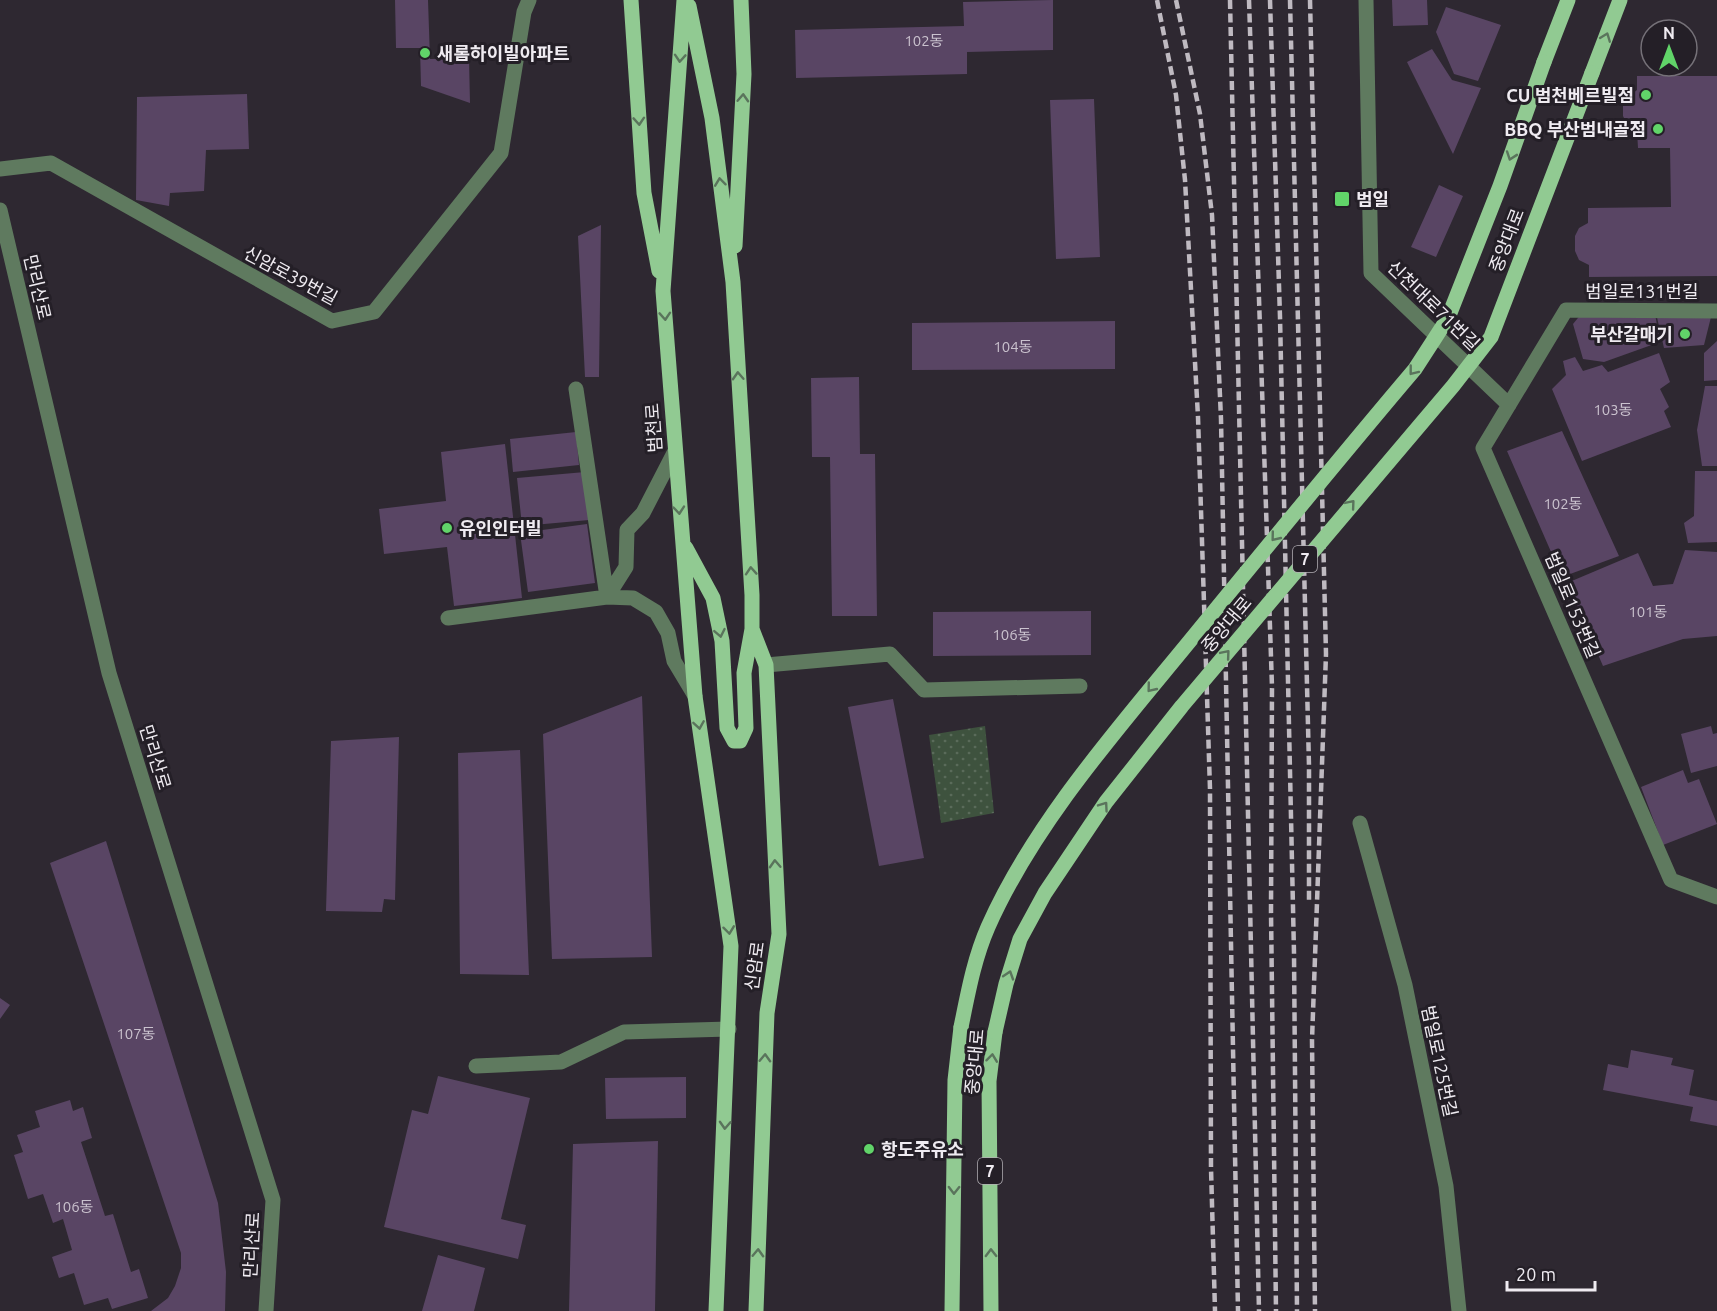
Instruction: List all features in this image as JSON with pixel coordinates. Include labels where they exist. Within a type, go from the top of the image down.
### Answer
[{"type":"main road","points":[[631,0],[644,193],[663,291]]},
{"type":"main road","name":"범천로","points":[[686,0],[663,291],[695,696],[719,852]]},
{"type":"main road","name":"범천로","points":[[686,0],[712,118],[733,282],[752,629]]},
{"type":"main road","points":[[733,282],[744,74],[741,0]]},
{"type":"main road","name":"중앙대로","points":[[952,1311],[955,1080],[961,1027],[970,981],[988,928],[1012,879],[1062,803],[1155,683],[1415,369],[1448,318],[1500,186],[1568,0]]},
{"type":"main road","name":"중앙대로","points":[[991,1311],[989,1082],[995,1032],[1006,984],[1020,939],[1045,893],[1106,802],[1190,697],[1453,386],[1491,337],[1620,0]]},
{"type":"main road","points":[[682,541],[713,598],[722,641],[727,728],[734,741],[740,741],[747,728],[744,673],[752,629]]},
{"type":"main road","name":"신암로","points":[[752,629],[766,665],[779,934],[767,1013],[756,1311]]},
{"type":"main road","name":"신암로","points":[[716,1311],[731,946],[719,852]]},
{"type":"street","name":"신암로39번길","points":[[0,169],[51,163],[332,321],[374,312],[501,153],[524,12],[529,0]]},
{"type":"street","name":"신천대로71번길","points":[[1366,0],[1371,273],[1509,405]]},
{"type":"street","name":"만리산로","points":[[0,210],[109,673],[273,1200],[266,1311]]},
{"type":"street","name":"범일로153번길","points":[[1566,310],[1483,448],[1671,880],[1711,897],[1717,897]]},
{"type":"street","name":"범일로131번길","points":[[1566,310],[1717,311]]},
{"type":"street","points":[[576,389],[607,597]]},
{"type":"street","points":[[607,597],[626,567],[627,530],[643,513],[674,453]]},
{"type":"street","points":[[448,618],[607,597],[633,598],[656,612],[668,633],[674,661],[695,696]]},
{"type":"street","points":[[766,665],[890,654],[924,690],[1080,686]]},
{"type":"street","name":"범일로125번길","points":[[1360,823],[1405,985],[1446,1186],[1459,1311]]},
{"type":"street","points":[[476,1066],[561,1062],[624,1032],[729,1029]]},
{"type":"green space","points":[[985,726],[994,813],[941,823],[929,735]]},
{"type":"building","name":"새롬하이빌아파트","points":[[395,0],[428,0],[430,59],[469,58],[470,103],[421,86],[420,48],[396,48]]},
{"type":"building","points":[[1053,0],[1053,50],[967,52],[967,74],[796,78],[795,30],[964,26],[963,2]]},
{"type":"building","points":[[1392,0],[1427,0],[1428,25],[1393,26]]},
{"type":"building","points":[[1446,7],[1501,25],[1478,81],[1454,74],[1436,32]]},
{"type":"building","points":[[1432,49],[1452,80],[1481,88],[1453,154],[1407,62]]},
{"type":"building","points":[[1637,76],[1639,78],[1699,78],[1699,76],[1717,76],[1717,276],[1589,277],[1589,265],[1579,260],[1575,251],[1575,236],[1579,228],[1588,223],[1588,208],[1671,207],[1670,148],[1638,148],[1637,131],[1628,126],[1623,116],[1623,105],[1628,97],[1637,90]]},
{"type":"building","points":[[247,94],[249,149],[206,150],[204,191],[170,193],[169,206],[136,200],[137,97]]},
{"type":"building","points":[[1094,99],[1100,257],[1056,259],[1050,100]]},
{"type":"building","points":[[1439,185],[1463,196],[1436,257],[1411,247]]},
{"type":"building","points":[[601,225],[599,377],[585,377],[578,236]]},
{"type":"building","points":[[1582,313],[1655,314],[1660,342],[1604,362],[1583,359],[1573,324]]},
{"type":"building","points":[[1656,313],[1712,313],[1704,345],[1664,348]]},
{"type":"building","points":[[1115,321],[1115,369],[912,370],[912,323]]},
{"type":"building","points":[[1717,341],[1717,380],[1704,381],[1704,353]]},
{"type":"building","points":[[1659,353],[1670,382],[1660,389],[1669,407],[1664,411],[1671,427],[1582,461],[1552,389],[1566,375],[1563,361],[1575,357],[1583,371],[1602,365],[1608,372]]},
{"type":"building","points":[[859,377],[860,454],[875,454],[877,616],[832,616],[830,457],[812,457],[811,378]]},
{"type":"building","points":[[1705,386],[1717,386],[1717,466],[1702,466],[1697,430]]},
{"type":"building","points":[[1562,431],[1619,556],[1562,577],[1507,451]]},
{"type":"building","points":[[576,432],[579,465],[513,472],[510,439]]},
{"type":"building","name":"유인인터빌","points":[[505,444],[522,598],[454,606],[447,547],[384,554],[379,509],[446,501],[441,452]]},
{"type":"building","points":[[1695,471],[1717,471],[1717,542],[1688,543],[1684,523],[1694,516]]},
{"type":"building","points":[[585,472],[589,520],[522,526],[517,478]]},
{"type":"building","points":[[587,524],[595,583],[528,592],[520,533]]},
{"type":"building","points":[[1685,550],[1717,552],[1717,636],[1683,639],[1603,666],[1567,583],[1638,553],[1653,586],[1673,584]]},
{"type":"building","points":[[1091,611],[1091,655],[933,656],[933,612]]},
{"type":"building","points":[[642,696],[652,957],[552,959],[543,734]]},
{"type":"building","points":[[893,699],[924,858],[879,866],[848,707]]},
{"type":"building","points":[[1711,726],[1713,734],[1717,733],[1717,766],[1691,773],[1681,734]]},
{"type":"building","points":[[399,737],[395,900],[384,899],[382,912],[326,911],[331,741]]},
{"type":"building","points":[[520,750],[529,975],[460,974],[458,753]]},
{"type":"building","points":[[1683,770],[1688,783],[1699,779],[1717,824],[1663,845],[1641,787]]},
{"type":"building","points":[[106,841],[218,1203],[226,1272],[225,1311],[151,1311],[168,1298],[175,1286],[181,1268],[181,1253],[50,863]]},
{"type":"building","points":[[0,998],[10,1005],[0,1019]]},
{"type":"building","points":[[1631,1050],[1673,1058],[1671,1065],[1694,1070],[1689,1095],[1717,1101],[1717,1126],[1690,1121],[1693,1107],[1603,1090],[1608,1064],[1628,1068]]},
{"type":"building","points":[[438,1076],[530,1098],[501,1219],[526,1225],[518,1259],[384,1227],[412,1110],[428,1114]]},
{"type":"building","points":[[686,1077],[686,1118],[606,1119],[605,1078]]},
{"type":"building","points":[[70,1100],[73,1111],[83,1107],[92,1138],[81,1142],[105,1216],[113,1214],[131,1272],[139,1269],[148,1298],[112,1309],[108,1298],[84,1305],[74,1273],[59,1278],[52,1257],[72,1250],[63,1219],[53,1223],[43,1194],[28,1199],[14,1155],[23,1152],[17,1135],[40,1127],[35,1111]]},
{"type":"building","points":[[658,1141],[655,1311],[569,1311],[573,1144]]},
{"type":"building","points":[[438,1255],[485,1268],[474,1311],[422,1311]]},
{"type":"railway","points":[[1157,0],[1176,95],[1185,180],[1198,417],[1210,789],[1211,1168],[1215,1311]]},
{"type":"railway","points":[[1176,0],[1200,114],[1212,215],[1221,419],[1238,1311]]},
{"type":"railway","points":[[1230,0],[1259,1311]]},
{"type":"railway","points":[[1249,0],[1272,687],[1271,912],[1276,1311]]},
{"type":"railway","points":[[1270,0],[1280,317],[1294,953],[1297,1311]]},
{"type":"railway","points":[[1290,0],[1309,766],[1309,900]]},
{"type":"railway","points":[[1310,0],[1326,654],[1312,1040],[1315,1311]]},
{"type":"place","name":"새롬하이빌아파트","points":[[425,53]]},
{"type":"place","name":"CU 범천베르빌점","points":[[1646,95]]},
{"type":"place","name":"BBQ 부산범내골점","points":[[1658,129]]},
{"type":"place","name":"범일","points":[[1342,199]]},
{"type":"place","name":"부산갈매기","points":[[1685,334]]},
{"type":"place","name":"유인인터빌","points":[[447,528]]},
{"type":"place","name":"항도주유소","points":[[869,1149]]}]
